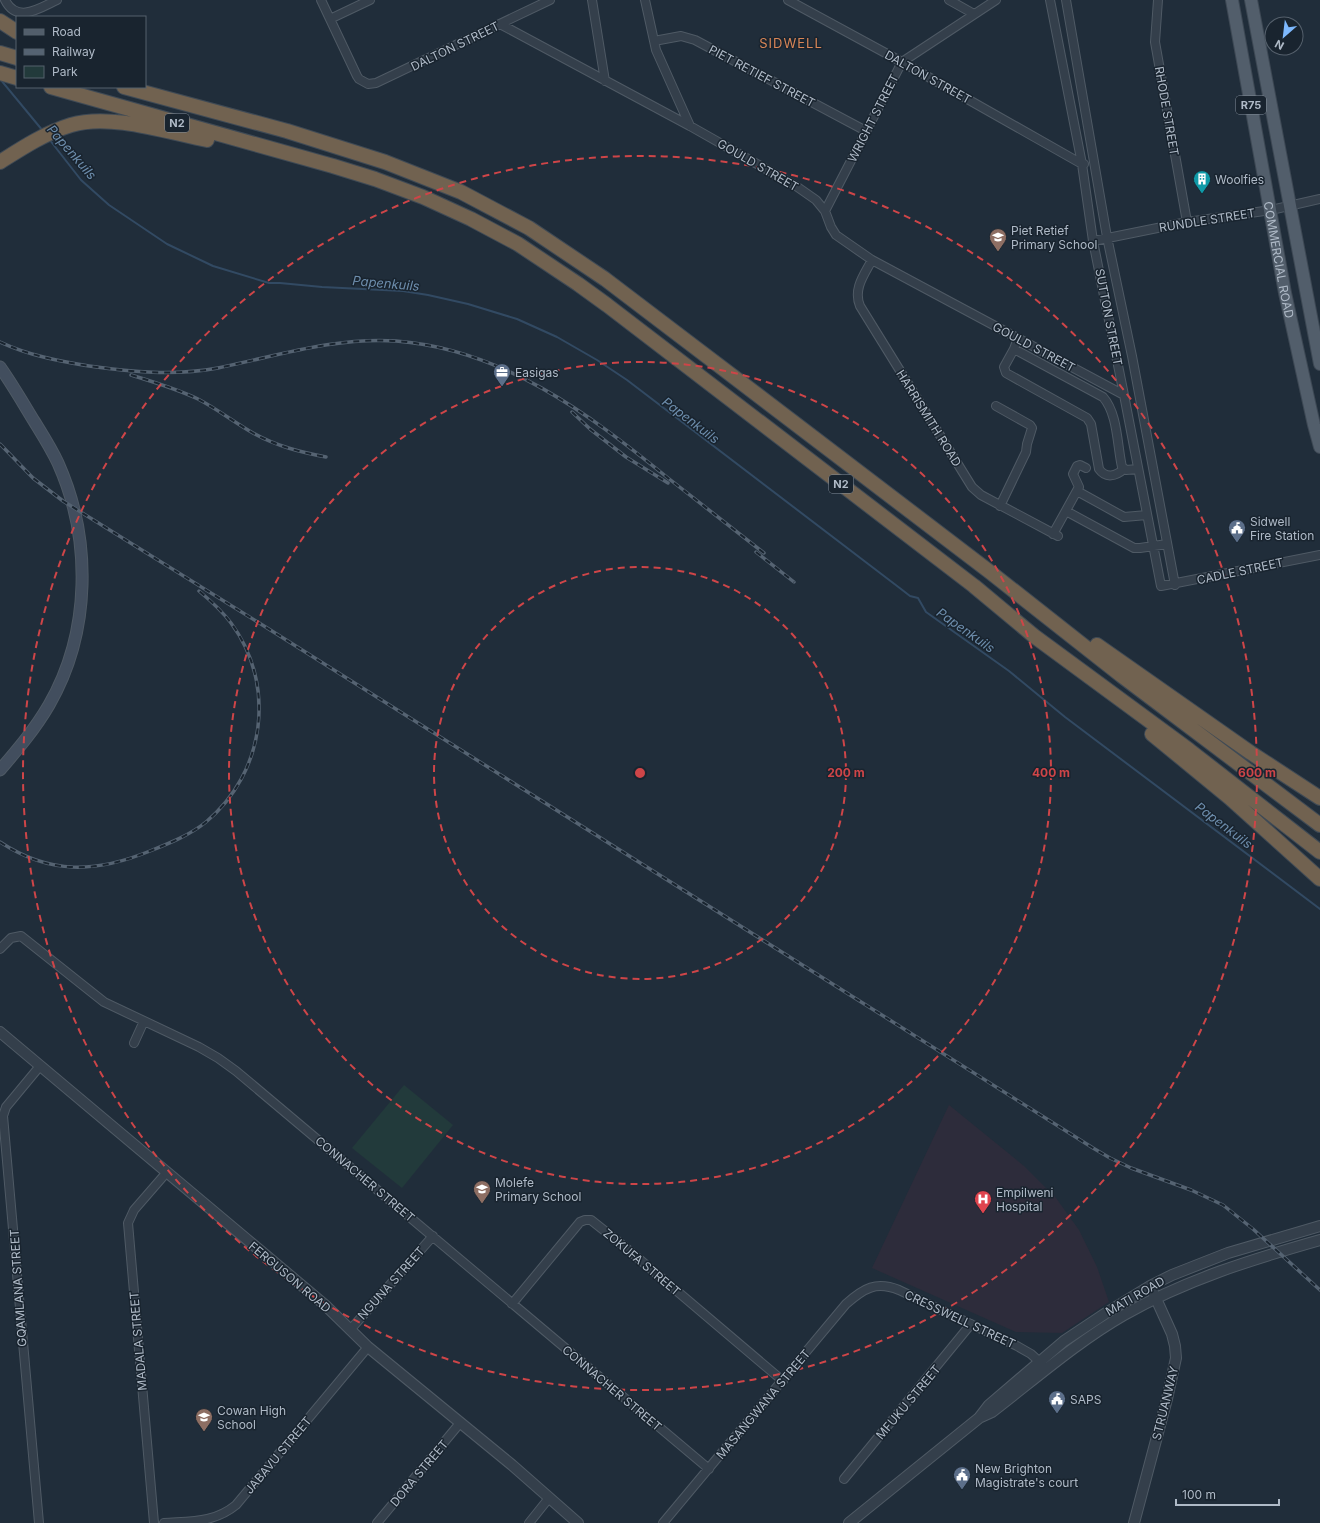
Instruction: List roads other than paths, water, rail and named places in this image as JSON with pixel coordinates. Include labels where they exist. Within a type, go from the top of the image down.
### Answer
[{"type":"highway","points":[[0,21],[16,31]]},
{"type":"highway","points":[[0,73],[16,78]]},
{"type":"highway","points":[[146,85],[287,131]]},
{"type":"highway","name":"N2","points":[[54,88],[375,179],[448,208],[495,231],[546,262],[607,305],[942,562],[1034,636],[1189,750],[1320,852]]},
{"type":"highway","name":"N2","points":[[128,88],[287,131],[410,171],[461,192],[529,228],[605,280],[705,355],[990,572],[1122,676],[1320,825]]},
{"type":"highway","points":[[0,162],[55,130],[87,122],[122,123],[302,158]]},
{"type":"highway","points":[[990,572],[1251,753],[1320,798]]},
{"type":"highway","points":[[1034,636],[1056,656],[1230,798],[1320,879]]},
{"type":"main road","name":"COMMERCIAL ROAD","points":[[1232,0],[1285,293],[1320,447]]},
{"type":"main road","name":"COMMERCIAL ROAD","points":[[1251,0],[1320,364]]},
{"type":"main road","points":[[0,367],[45,438],[58,463],[74,508],[82,553],[82,585],[76,633],[69,660],[59,686],[40,720],[0,770]]},
{"type":"street","points":[[5,0],[10,8],[15,12],[27,13],[57,0]]},
{"type":"street","points":[[321,0],[330,19],[370,0]]},
{"type":"street","name":"DALTON STREET","points":[[330,19],[359,79],[368,84],[376,83],[550,0]]},
{"type":"street","points":[[592,0],[605,81]]},
{"type":"street","points":[[645,0],[654,41],[690,126]]},
{"type":"street","name":"DALTON STREET","points":[[788,0],[902,62],[1082,164]]},
{"type":"street","points":[[949,0],[974,14]]},
{"type":"street","name":"WRIGHT STREET","points":[[825,211],[902,62],[996,0]]},
{"type":"street","name":"SUTTON STREET","points":[[1050,0],[1082,164],[1093,241],[1161,586]]},
{"type":"street","name":"SUTTON STREET","points":[[1066,0],[1107,237],[1132,356],[1175,585]]},
{"type":"street","name":"RHODE STREET","points":[[1158,0],[1155,42],[1187,222]]},
{"type":"street","name":"GOULD STREET","points":[[500,24],[774,172],[816,200],[825,211],[831,227],[836,235],[872,260],[1124,395]]},
{"type":"street","name":"PIET RETIEF STREET","points":[[654,41],[681,36],[695,40],[866,131]]},
{"type":"street","points":[[1068,155],[1092,152]]},
{"type":"street","points":[[1082,164],[1094,164]]},
{"type":"street","name":"RUNDLE STREET","points":[[1093,241],[1187,222],[1271,210],[1320,200]]},
{"type":"street","name":"HARRISMITH ROAD","points":[[872,260],[858,287],[857,300],[972,487],[980,495],[1055,535],[1066,511]]},
{"type":"street","points":[[1018,338],[1004,367],[1006,373],[1087,418],[1090,424],[1099,469],[1102,473],[1107,476],[1115,475],[1124,469],[1138,469]]},
{"type":"street","points":[[1014,349],[1103,397],[1109,404],[1113,413],[1122,467],[1124,469]]},
{"type":"street","points":[[1117,358],[1132,356]]},
{"type":"street","points":[[996,406],[1030,425],[1032,428],[1026,452],[1000,506]]},
{"type":"street","points":[[1129,421],[1143,418]]},
{"type":"street","points":[[1086,468],[1078,465],[1074,471],[1074,476],[1079,484],[1077,491],[1066,511],[1134,548],[1153,547],[1167,544]]},
{"type":"street","points":[[1077,491],[1124,517],[1147,515]]},
{"type":"street","name":"CADLE STREET","points":[[1161,586],[1175,585],[1238,570],[1320,555]]},
{"type":"street","name":"CONNACHER STREET","points":[[0,949],[10,938],[21,936],[104,1002],[199,1047],[218,1058],[433,1236],[709,1469]]},
{"type":"street","points":[[134,1043],[144,1021]]},
{"type":"street","name":"FERGUSON ROAD","points":[[0,1032],[325,1305],[368,1347],[512,1465],[578,1523]]},
{"type":"street","name":"GQAMLANA STREET","points":[[39,1523],[3,1116],[6,1107],[40,1066]]},
{"type":"street","name":"MADALA STREET","points":[[154,1523],[128,1223],[134,1210],[167,1172]]},
{"type":"street","name":"ZOKUFA STREET","points":[[512,1304],[580,1222],[591,1220],[783,1380]]},
{"type":"street","name":"MATI ROAD","points":[[849,1523],[979,1418],[992,1412],[1078,1332],[1150,1286],[1172,1275],[1228,1253],[1320,1226]]},
{"type":"street","name":"NGUNA STREET","points":[[350,1330],[433,1236]]},
{"type":"street","name":"MATI ROAD","points":[[1044,1365],[1110,1324],[1156,1298],[1204,1278],[1282,1250],[1320,1240]]},
{"type":"street","name":"CRESSWELL STREET","points":[[866,1289],[881,1286],[891,1287],[1025,1350],[1044,1365]]},
{"type":"street","name":"STRUANWAY","points":[[1134,1523],[1167,1399],[1176,1358],[1176,1346],[1172,1334],[1150,1286]]},
{"type":"street","name":"MASANGWANA STREET","points":[[663,1523],[846,1304],[866,1289]]},
{"type":"street","name":"MFUKU STREET","points":[[844,1479],[971,1324]]},
{"type":"street","name":"JABAVU STREET","points":[[164,1523],[209,1519],[221,1515],[236,1505],[368,1347]]},
{"type":"street","name":"DORA STREET","points":[[377,1523],[460,1423]]},
{"type":"street","points":[[529,1523],[549,1498]]},
{"type":"waterway","name":"Papenkuils","points":[[0,79],[43,131]]},
{"type":"waterway","name":"Papenkuils","points":[[49,139],[81,180],[109,205],[167,244],[213,266],[269,283],[403,291],[468,304],[517,319],[557,337],[597,360],[627,380],[910,596],[918,598],[926,612],[1009,671],[1065,717],[1320,909]]},
{"type":"railway","points":[[0,342],[32,354],[66,362],[105,368],[153,372],[185,372],[218,368],[306,348],[351,342],[396,341],[435,347],[472,357],[508,371],[542,388],[575,408],[607,430],[764,553]]},
{"type":"railway","points":[[131,375],[174,389],[198,399],[270,442],[298,451],[326,457]]},
{"type":"railway","points":[[572,412],[590,429],[626,457],[668,483]]},
{"type":"railway","points":[[0,444],[33,478],[63,501],[1093,1148],[1131,1168],[1191,1190],[1223,1205],[1253,1229],[1320,1290]]},
{"type":"railway","points":[[756,552],[794,582]]},
{"type":"railway","points":[[0,842],[19,853],[55,865],[92,867],[111,864],[150,851],[187,835],[206,822],[226,802],[241,779],[252,754],[258,727],[259,700],[255,673],[246,647],[228,619],[199,591]]},
{"type":"place","name":"Woolfies","points":[[1202,194]]},
{"type":"place","name":"Piet Retief Primary School","points":[[998,252]]},
{"type":"place","name":"Easigas","points":[[502,387]]},
{"type":"place","name":"Sidwell Fire Station","points":[[1237,543]]},
{"type":"place","name":"Molefe Primary School","points":[[482,1204]]},
{"type":"place","name":"Empilweni Hospital","points":[[983,1214]]},
{"type":"place","name":"SAPS","points":[[1057,1414]]},
{"type":"place","name":"Cowan High School","points":[[204,1432]]},
{"type":"place","name":"New Brighton Magistrate's court","points":[[962,1490]]},
{"type":"district","name":"SIDWELL","points":[[791,43]]}]
